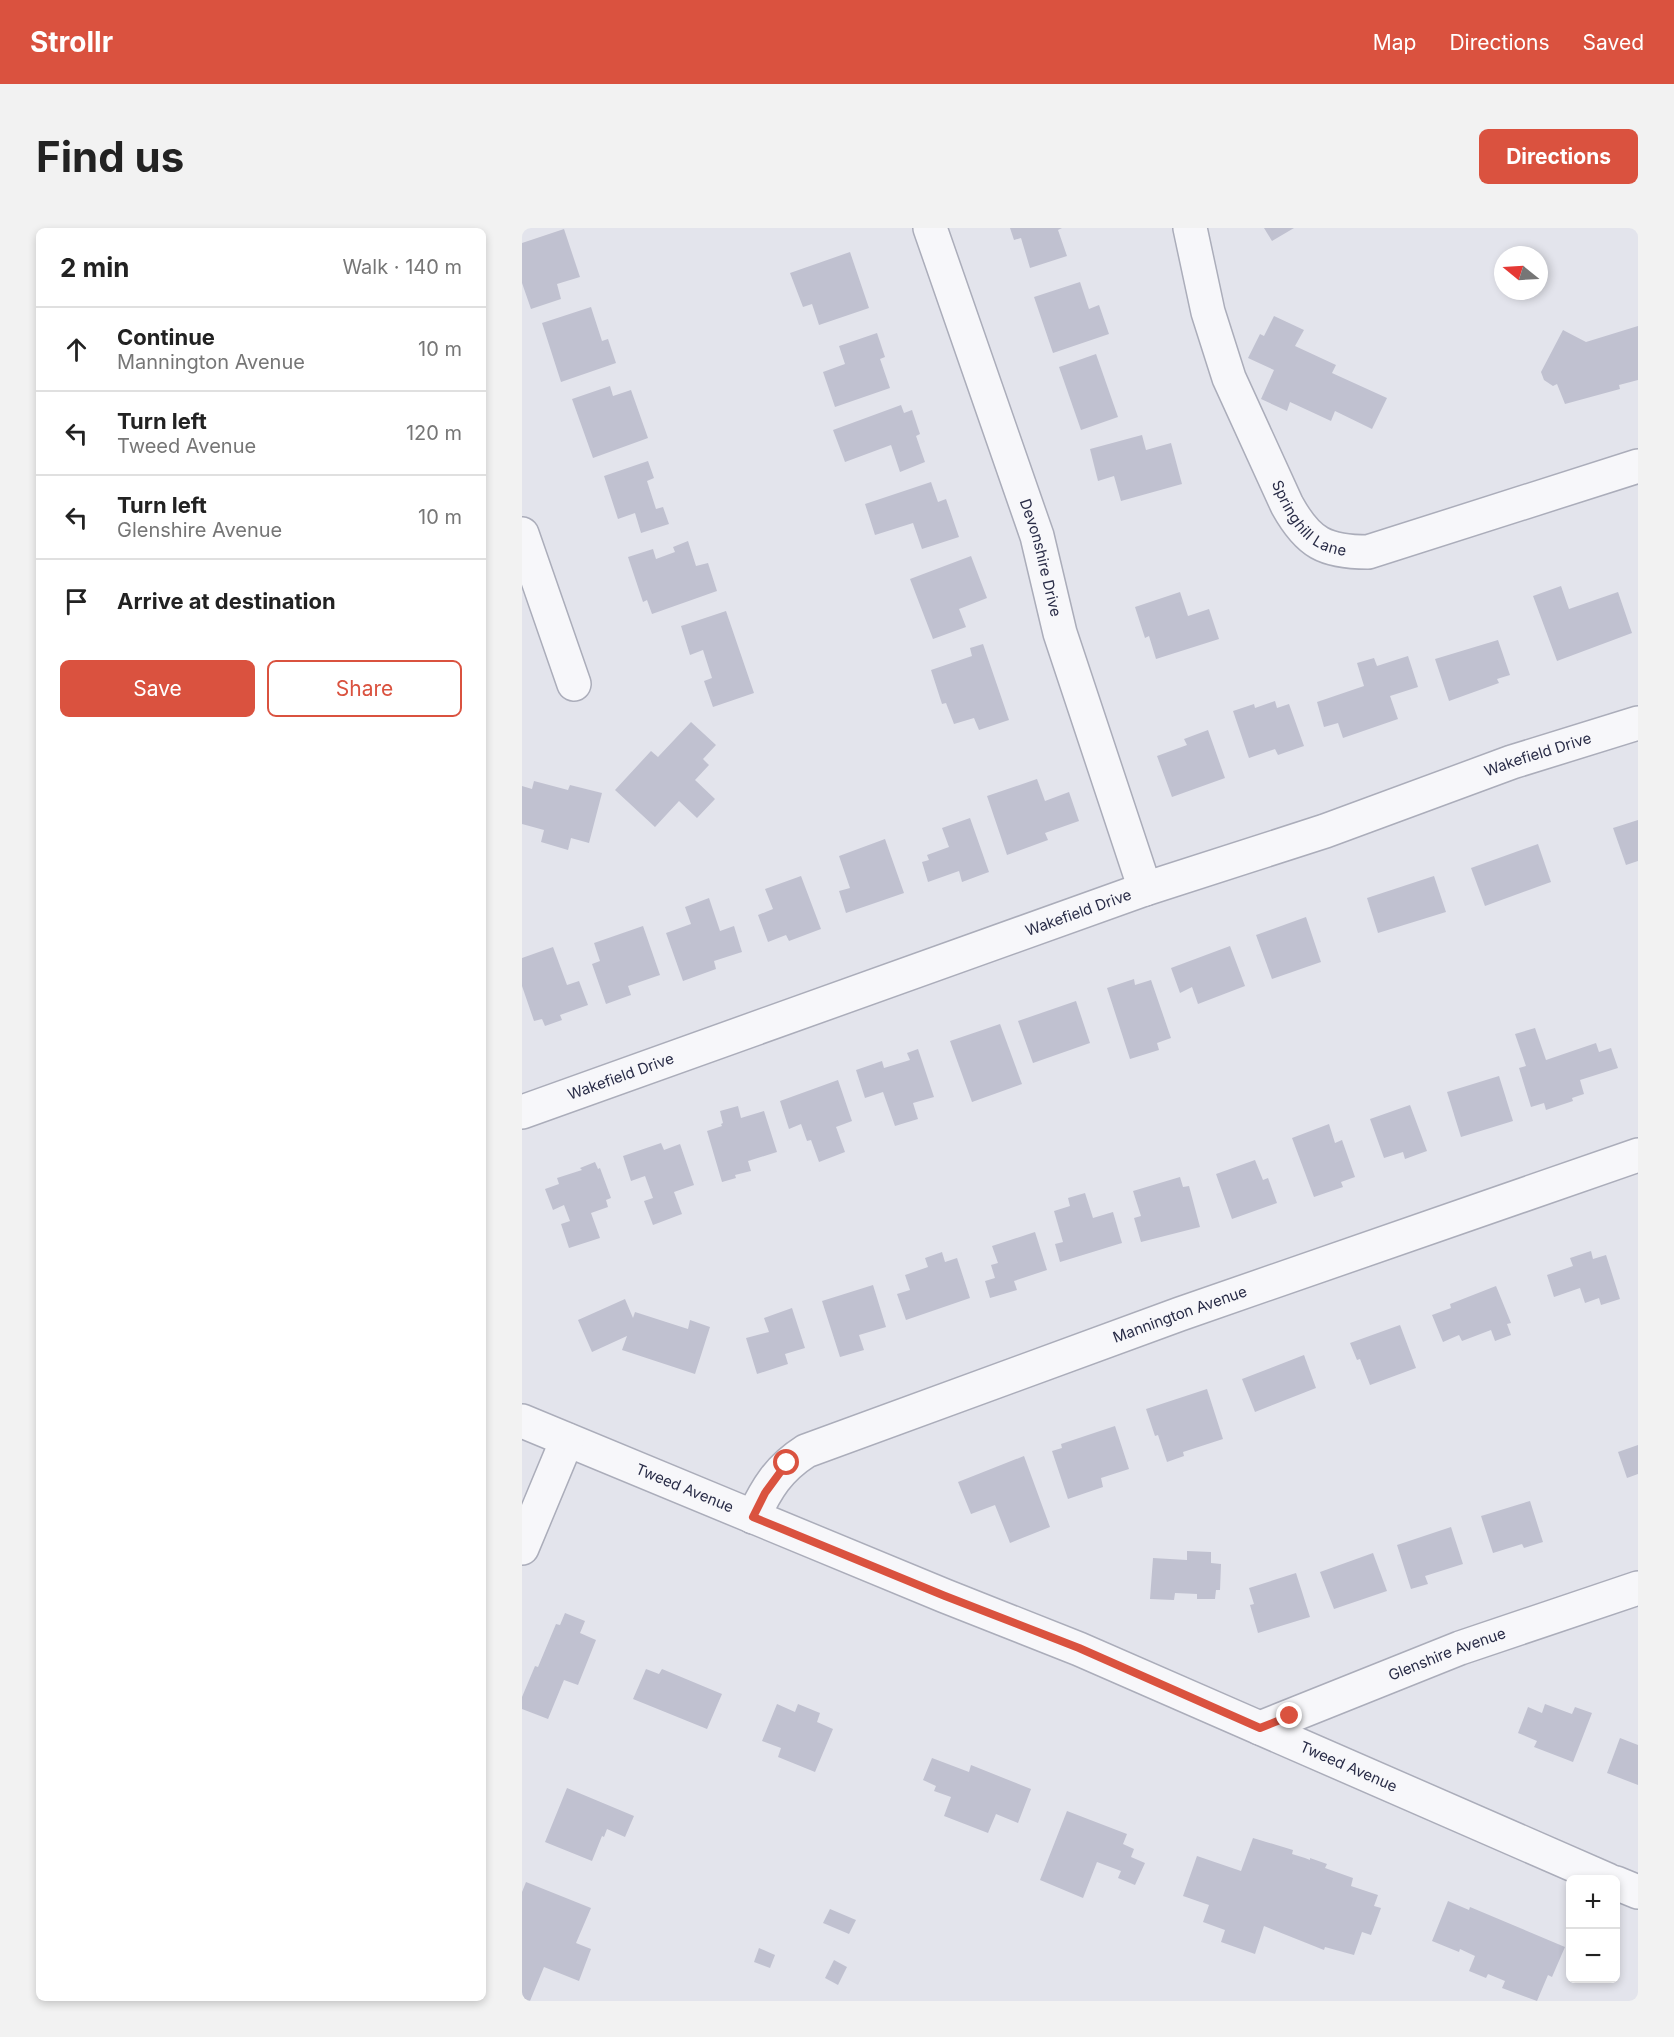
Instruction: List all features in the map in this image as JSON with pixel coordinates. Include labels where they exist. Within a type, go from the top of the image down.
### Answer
[{"type":"street","name":"Devonshire Drive","points":[[930,228],[1037,536],[1060,633],[1145,889]]},
{"type":"street","name":"Springhill Lane","points":[[1190,228],[1208,312],[1229,378],[1287,505],[1298,525],[1314,540],[1334,550],[1368,552],[1638,465]]},
{"type":"street","points":[[522,534],[574,684]]},
{"type":"street","name":"Wakefield Drive","points":[[522,1112],[1145,889],[1325,831],[1512,762],[1638,723]]},
{"type":"street","name":"Mannington Avenue","points":[[753,1517],[765,1493],[787,1463],[806,1451],[1180,1314],[1638,1155]]},
{"type":"street","name":"Tweed Avenue","points":[[522,1421],[945,1596],[1079,1648],[1597,1875]]},
{"type":"street","points":[[522,1548],[567,1440]]},
{"type":"street","name":"Glenshire Avenue","points":[[1260,1728],[1460,1648],[1638,1588]]},
{"type":"street","points":[[1620,1885],[1638,1892]]},
{"type":"building","points":[[1010,228],[1062,228],[1058,230],[1067,256],[1030,268],[1021,238],[1014,240]]},
{"type":"building","points":[[1264,228],[1294,228],[1272,241]]},
{"type":"building","points":[[564,229],[580,277],[557,284],[561,299],[531,309],[522,283],[522,243]]},
{"type":"building","points":[[850,252],[869,308],[819,325],[812,304],[803,307],[790,273]]},
{"type":"building","points":[[1080,282],[1089,309],[1099,305],[1109,334],[1053,353],[1034,297]]},
{"type":"building","points":[[591,307],[602,341],[608,339],[616,363],[561,382],[542,323]]},
{"type":"building","points":[[1274,316],[1304,330],[1295,346],[1336,365],[1332,373],[1387,398],[1372,429],[1335,411],[1331,421],[1290,402],[1287,411],[1261,399],[1274,370],[1248,358],[1260,334],[1264,336]]},
{"type":"building","points":[[1638,326],[1638,380],[1619,385],[1620,389],[1565,404],[1557,384],[1553,386],[1544,380],[1541,372],[1563,330],[1586,342]]},
{"type":"building","points":[[877,333],[885,357],[880,359],[890,388],[835,407],[823,372],[845,364],[839,346]]},
{"type":"building","points":[[1096,354],[1118,417],[1081,430],[1059,367]]},
{"type":"building","points":[[610,386],[613,396],[631,390],[648,438],[593,458],[572,399]]},
{"type":"building","points":[[901,405],[904,413],[912,410],[920,434],[916,436],[925,462],[900,472],[891,445],[845,462],[833,430]]},
{"type":"building","points":[[1142,435],[1146,450],[1171,443],[1182,484],[1121,501],[1114,476],[1098,481],[1090,449]]},
{"type":"building","points":[[648,461],[654,478],[647,481],[656,509],[663,507],[669,524],[641,533],[635,513],[618,519],[604,476]]},
{"type":"building","points":[[931,482],[938,502],[946,499],[959,537],[922,549],[913,523],[875,535],[865,504]]},
{"type":"building","points":[[688,541],[696,566],[708,563],[717,591],[652,614],[647,600],[643,602],[628,557],[653,549],[656,559],[675,552],[673,547]]},
{"type":"building","points":[[971,556],[987,598],[959,609],[966,627],[933,639],[910,579]]},
{"type":"building","points":[[1561,586],[1569,609],[1618,592],[1632,633],[1557,661],[1533,596]]},
{"type":"building","points":[[1180,592],[1188,616],[1209,609],[1219,639],[1156,659],[1149,636],[1145,638],[1135,607]]},
{"type":"building","points":[[726,611],[754,693],[713,707],[704,681],[712,678],[703,650],[690,655],[681,626]]},
{"type":"building","points":[[1498,640],[1510,675],[1497,679],[1499,683],[1449,701],[1435,659]]},
{"type":"building","points":[[983,644],[1009,720],[979,730],[974,718],[954,724],[946,703],[942,704],[931,670],[972,656],[970,648]]},
{"type":"building","points":[[1408,656],[1418,687],[1390,696],[1398,719],[1343,738],[1338,723],[1324,727],[1317,702],[1364,686],[1357,663],[1374,658],[1377,666]]},
{"type":"building","points":[[1275,701],[1277,708],[1289,704],[1304,746],[1278,755],[1275,749],[1249,758],[1233,711],[1254,704],[1255,708]]},
{"type":"building","points":[[691,722],[716,745],[703,759],[709,765],[695,780],[715,799],[697,818],[679,801],[655,827],[615,790],[651,751],[658,757]]},
{"type":"building","points":[[1208,730],[1225,778],[1172,797],[1157,756],[1187,745],[1184,739]]},
{"type":"building","points":[[1037,779],[1045,801],[1069,792],[1079,821],[1045,833],[1048,840],[1007,855],[987,796]]},
{"type":"building","points":[[534,781],[568,790],[570,785],[602,793],[589,843],[571,838],[568,850],[541,842],[544,830],[522,824],[522,786],[532,789]]},
{"type":"building","points":[[970,818],[989,872],[962,882],[959,871],[928,882],[922,862],[929,860],[927,855],[949,847],[942,828]]},
{"type":"building","points":[[1638,820],[1638,861],[1626,865],[1613,828]]},
{"type":"building","points":[[885,839],[904,893],[846,913],[839,891],[850,888],[839,856]]},
{"type":"building","points":[[1538,844],[1551,882],[1485,906],[1471,868]]},
{"type":"building","points":[[801,876],[821,929],[789,941],[786,935],[768,942],[758,915],[773,909],[765,889]]},
{"type":"building","points":[[1434,876],[1446,912],[1378,933],[1367,898]]},
{"type":"building","points":[[709,898],[720,931],[734,926],[742,952],[714,961],[716,969],[683,981],[666,933],[691,924],[685,907]]},
{"type":"building","points":[[1306,917],[1321,962],[1272,979],[1256,935]]},
{"type":"building","points":[[643,926],[660,975],[628,986],[631,995],[606,1004],[592,964],[600,961],[594,943]]},
{"type":"building","points":[[1230,946],[1245,986],[1198,1004],[1192,987],[1180,993],[1171,968]]},
{"type":"building","points":[[553,947],[567,985],[579,981],[588,1005],[560,1015],[562,1020],[545,1026],[542,1019],[534,1021],[522,986],[522,958]]},
{"type":"building","points":[[1134,979],[1135,985],[1151,980],[1171,1038],[1157,1043],[1159,1050],[1130,1059],[1107,988]]},
{"type":"building","points":[[1076,1001],[1090,1043],[1033,1063],[1018,1021]]},
{"type":"building","points":[[1000,1024],[1022,1084],[972,1102],[950,1041]]},
{"type":"building","points":[[1535,1028],[1546,1060],[1596,1043],[1599,1052],[1611,1048],[1618,1068],[1580,1080],[1584,1094],[1572,1098],[1573,1101],[1546,1110],[1544,1103],[1531,1107],[1519,1068],[1526,1066],[1515,1034]]},
{"type":"building","points":[[918,1049],[934,1097],[913,1103],[918,1119],[895,1126],[883,1092],[865,1098],[856,1070],[882,1061],[884,1068],[910,1060],[907,1053]]},
{"type":"building","points":[[1499,1076],[1513,1121],[1461,1137],[1447,1092]]},
{"type":"building","points":[[838,1080],[852,1121],[836,1127],[845,1152],[819,1162],[811,1140],[807,1141],[801,1124],[789,1129],[780,1101]]},
{"type":"building","points":[[1410,1105],[1427,1151],[1405,1159],[1403,1152],[1384,1158],[1370,1119]]},
{"type":"building","points":[[738,1106],[741,1118],[764,1111],[777,1152],[748,1161],[751,1171],[735,1175],[736,1178],[722,1182],[707,1131],[722,1126],[720,1111]]},
{"type":"building","points":[[1329,1124],[1335,1143],[1342,1140],[1355,1177],[1341,1182],[1343,1187],[1314,1197],[1292,1138]]},
{"type":"building","points":[[661,1143],[664,1150],[680,1144],[694,1185],[674,1192],[682,1214],[653,1225],[644,1201],[653,1198],[645,1176],[631,1181],[623,1156]]},
{"type":"building","points":[[1255,1160],[1263,1180],[1268,1178],[1277,1203],[1232,1219],[1216,1174]]},
{"type":"building","points":[[595,1162],[598,1169],[600,1168],[611,1198],[606,1200],[608,1207],[591,1213],[600,1238],[569,1248],[561,1224],[570,1221],[564,1205],[553,1210],[545,1189],[559,1184],[557,1178],[582,1170],[580,1168]]},
{"type":"building","points":[[1180,1177],[1183,1187],[1189,1186],[1200,1227],[1141,1242],[1134,1218],[1141,1216],[1133,1191]]},
{"type":"building","points":[[1085,1193],[1093,1218],[1113,1212],[1122,1243],[1060,1262],[1055,1244],[1063,1242],[1054,1211],[1070,1206],[1068,1198]]},
{"type":"building","points":[[1035,1232],[1047,1270],[1014,1281],[1017,1290],[990,1298],[985,1281],[995,1278],[991,1265],[998,1263],[992,1246]]},
{"type":"building","points":[[1591,1251],[1593,1259],[1606,1255],[1620,1299],[1601,1305],[1599,1298],[1585,1303],[1580,1288],[1554,1297],[1547,1275],[1573,1266],[1570,1258]]},
{"type":"building","points":[[942,1252],[945,1262],[957,1258],[970,1298],[906,1320],[897,1294],[910,1290],[905,1275],[928,1267],[925,1258]]},
{"type":"building","points":[[873,1285],[886,1327],[859,1335],[864,1350],[840,1357],[822,1301]]},
{"type":"building","points":[[1496,1286],[1511,1323],[1507,1324],[1511,1335],[1495,1341],[1491,1330],[1462,1341],[1459,1335],[1443,1342],[1432,1315],[1451,1308],[1450,1304]]},
{"type":"building","points":[[625,1299],[633,1318],[635,1312],[688,1329],[690,1320],[710,1327],[695,1374],[622,1350],[627,1336],[592,1352],[578,1320]]},
{"type":"building","points":[[792,1308],[805,1348],[785,1354],[788,1364],[757,1374],[746,1338],[769,1332],[764,1318]]},
{"type":"building","points":[[1400,1325],[1416,1368],[1370,1385],[1360,1359],[1357,1360],[1350,1343]]},
{"type":"building","points":[[1304,1355],[1316,1388],[1255,1412],[1242,1379]]},
{"type":"building","points":[[1207,1389],[1223,1439],[1183,1452],[1184,1456],[1167,1462],[1146,1409]]},
{"type":"building","points":[[1115,1426],[1129,1469],[1101,1478],[1103,1487],[1068,1499],[1052,1451],[1062,1448],[1061,1444]]},
{"type":"building","points":[[1638,1445],[1638,1474],[1627,1478],[1618,1452]]},
{"type":"building","points":[[1024,1456],[1050,1527],[1010,1543],[995,1505],[971,1514],[958,1482]]},
{"type":"building","points":[[1530,1501],[1543,1542],[1524,1548],[1522,1544],[1493,1553],[1481,1516]]},
{"type":"building","points":[[1451,1527],[1463,1564],[1425,1576],[1428,1584],[1411,1589],[1397,1545]]},
{"type":"building","points":[[1187,1551],[1211,1552],[1211,1563],[1221,1564],[1220,1590],[1216,1590],[1215,1599],[1197,1599],[1197,1594],[1175,1593],[1174,1600],[1150,1599],[1153,1558],[1187,1560]]},
{"type":"building","points":[[1373,1553],[1387,1591],[1334,1609],[1320,1572]]},
{"type":"building","points":[[1296,1573],[1310,1617],[1258,1633],[1250,1605],[1254,1604],[1249,1588]]},
{"type":"building","points":[[565,1613],[585,1621],[580,1633],[596,1640],[578,1685],[564,1680],[548,1719],[522,1709],[522,1697],[535,1666],[538,1667],[556,1624],[560,1625]]},
{"type":"building","points":[[646,1669],[659,1674],[662,1669],[722,1694],[707,1729],[633,1699]]},
{"type":"building","points":[[777,1704],[795,1712],[798,1704],[820,1713],[817,1722],[833,1729],[815,1772],[778,1757],[781,1748],[762,1741]]},
{"type":"building","points":[[1545,1704],[1572,1714],[1575,1707],[1592,1713],[1573,1762],[1534,1747],[1537,1741],[1518,1733],[1528,1707],[1542,1713]]},
{"type":"building","points":[[1620,1738],[1638,1745],[1638,1785],[1607,1773]]},
{"type":"building","points":[[932,1758],[969,1772],[971,1765],[1031,1789],[1018,1823],[996,1814],[988,1833],[944,1816],[951,1797],[934,1791],[936,1786],[923,1780]]},
{"type":"building","points":[[567,1788],[634,1816],[625,1837],[607,1829],[592,1861],[545,1842]]},
{"type":"building","points":[[1067,1811],[1127,1834],[1123,1844],[1134,1849],[1131,1857],[1145,1863],[1135,1885],[1118,1878],[1121,1871],[1097,1862],[1083,1898],[1040,1880]]},
{"type":"building","points":[[1253,1838],[1293,1850],[1292,1854],[1327,1864],[1325,1868],[1353,1878],[1351,1886],[1378,1895],[1374,1906],[1381,1908],[1371,1935],[1362,1932],[1354,1955],[1325,1947],[1324,1950],[1264,1926],[1255,1954],[1221,1942],[1225,1930],[1203,1922],[1209,1905],[1183,1896],[1197,1856],[1241,1871]]},
{"type":"building","points":[[526,1882],[591,1908],[576,1943],[591,1949],[579,1981],[544,1967],[530,2001],[522,2001],[522,1892]]},
{"type":"building","points":[[1448,1901],[1469,1910],[1470,1907],[1565,1947],[1552,1977],[1548,1975],[1537,2001],[1502,1988],[1505,1981],[1488,1974],[1486,1978],[1469,1971],[1475,1956],[1432,1941]]},
{"type":"building","points":[[830,1909],[856,1920],[849,1934],[823,1923]]},
{"type":"building","points":[[759,1948],[775,1955],[770,1968],[754,1962]]},
{"type":"building","points":[[834,1960],[847,1967],[838,1985],[825,1978]]},
{"type":"route","points":[[787,1463],[765,1493],[753,1517],[1079,1648],[1260,1728],[1290,1716]]}]
